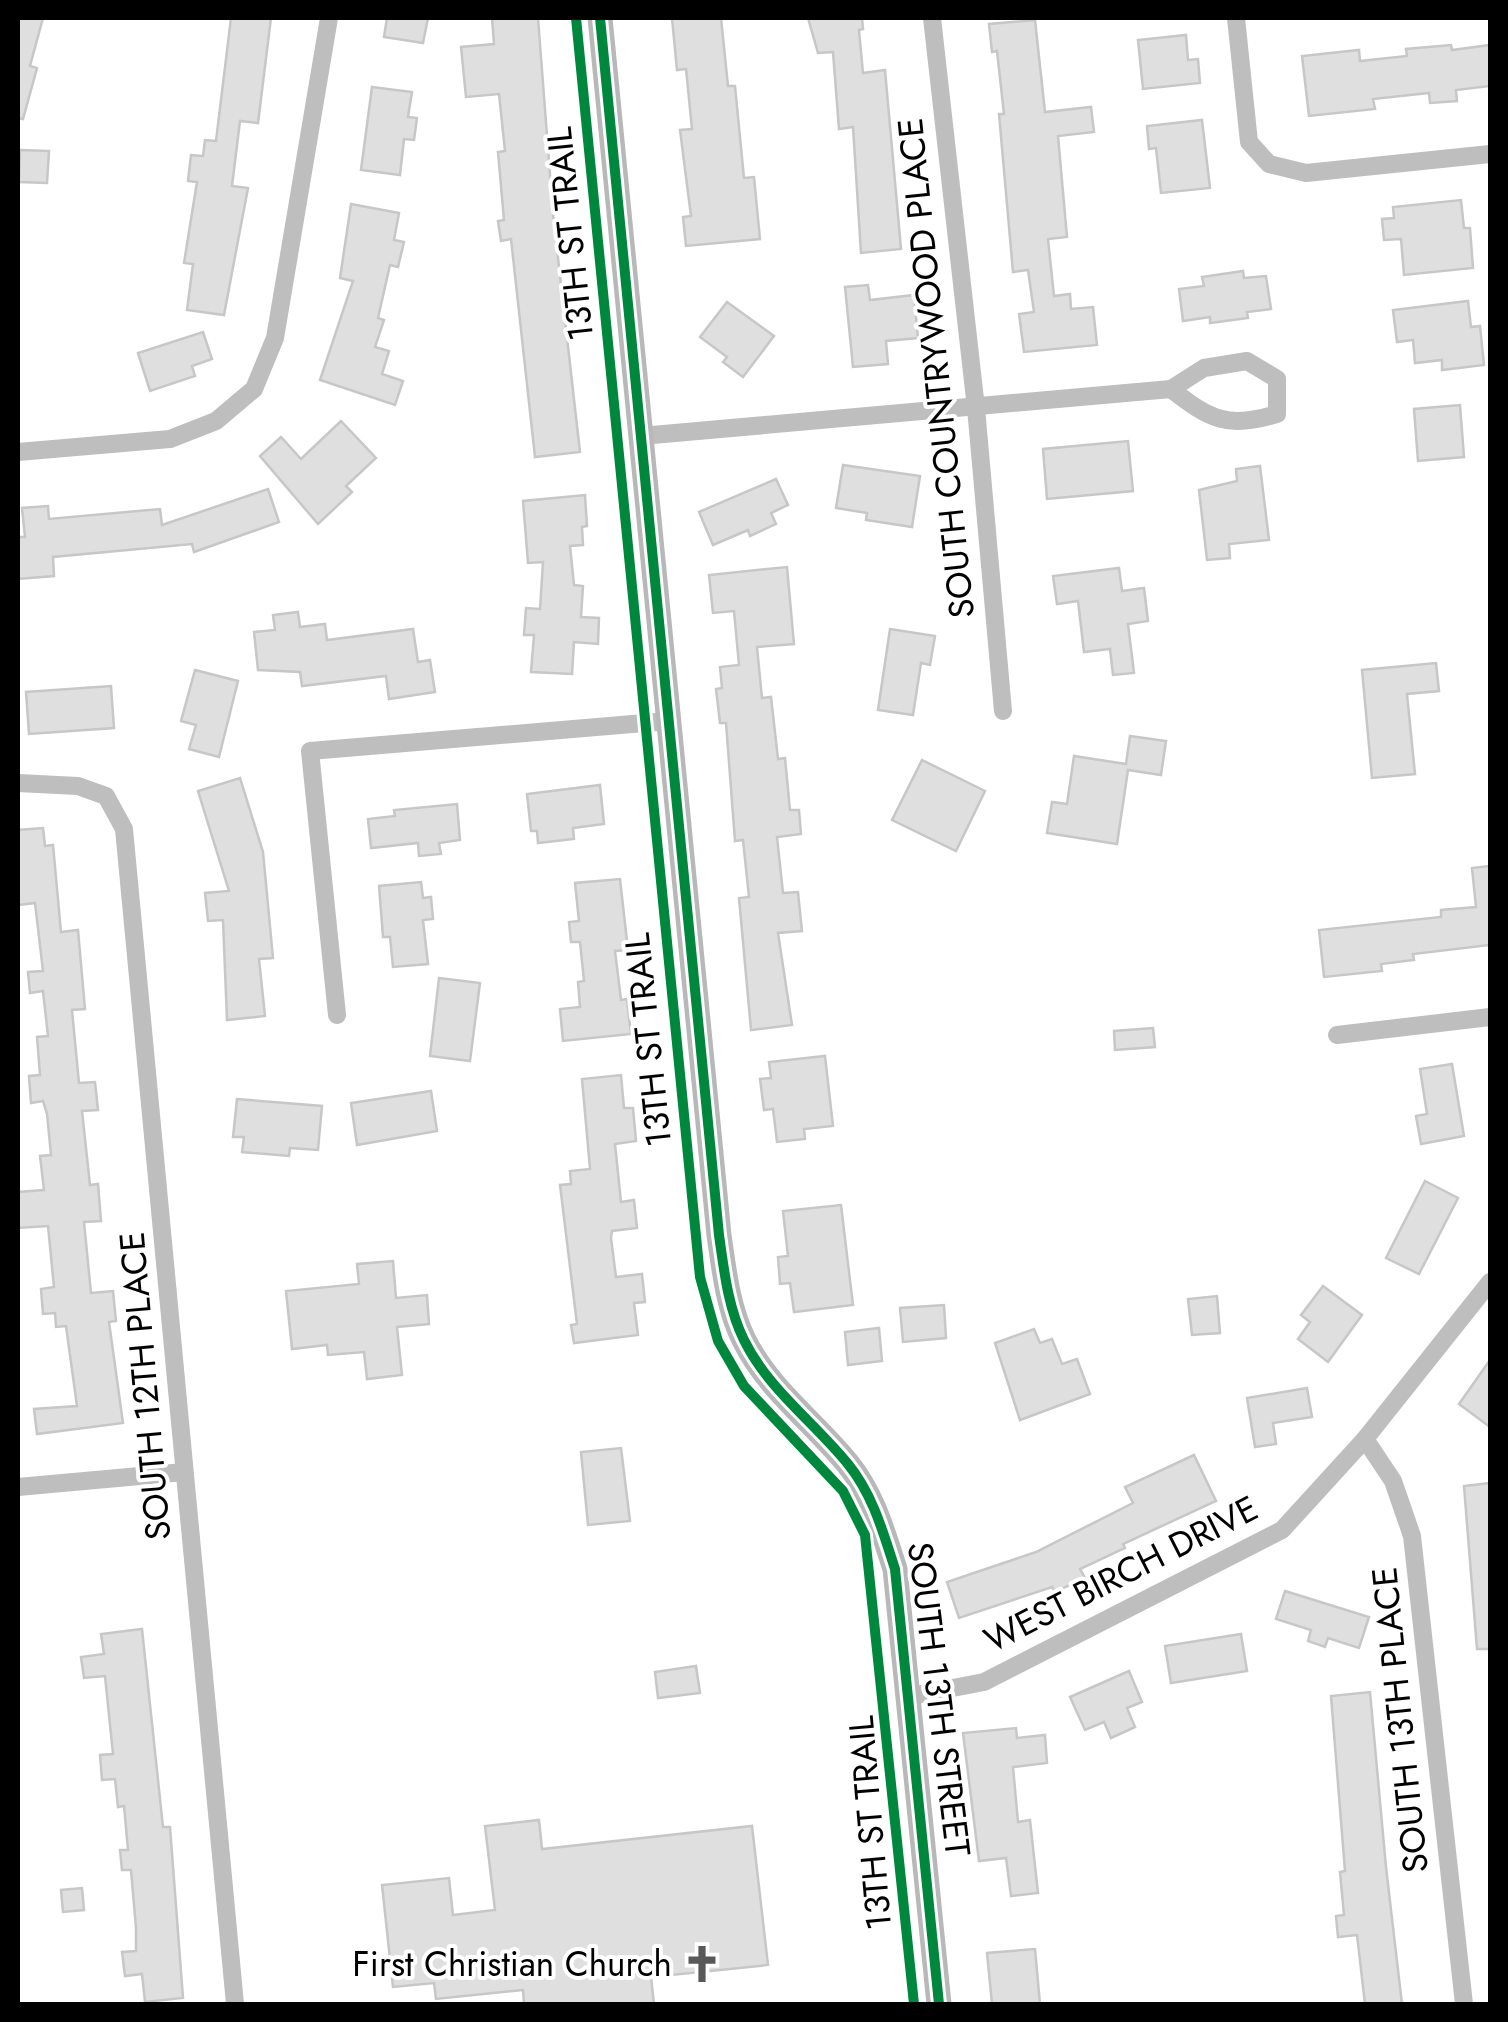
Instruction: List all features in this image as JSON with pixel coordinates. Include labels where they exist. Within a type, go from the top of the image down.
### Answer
[{"type":"street","points":[[18,452],[170,439],[216,422],[254,389],[275,338],[329,18]]},
{"type":"street","name":"SOUTH 13TH STREET","points":[[600,18],[728,1294],[743,1339],[769,1380],[849,1466],[876,1509],[895,1570],[940,2004]]},
{"type":"street","name":"SOUTH COUNTRYWOOD PLACE","points":[[932,18],[976,408],[1003,712]]},
{"type":"street","points":[[1236,18],[1249,142],[1269,164],[1306,173],[1490,154]]},
{"type":"street","points":[[641,436],[1171,389],[1204,368],[1247,361],[1277,379],[1277,414],[1242,425],[1197,409],[1171,389]]},
{"type":"street","points":[[337,1015],[310,751],[668,722]]},
{"type":"street","name":"SOUTH 12TH PLACE","points":[[18,783],[78,786],[106,796],[124,829],[236,2004]]},
{"type":"street","points":[[1337,1035],[1490,1016]]},
{"type":"street","name":"WEST BIRCH DRIVE","points":[[910,1696],[984,1682],[1282,1530],[1365,1439],[1490,1282]]},
{"type":"street","name":"SOUTH 13TH PLACE","points":[[1365,1439],[1393,1481],[1412,1536],[1464,2004]]},
{"type":"street","points":[[18,1487],[184,1472]]},
{"type":"building","points":[[18,18],[43,18],[30,66],[37,68],[23,119],[18,118]]},
{"type":"building","points":[[231,18],[271,18],[258,123],[240,121],[232,186],[248,188],[224,315],[187,310],[193,264],[184,263],[197,182],[188,181],[191,155],[203,156],[205,140],[216,141]]},
{"type":"building","points":[[387,18],[428,18],[423,43],[384,37]]},
{"type":"building","points":[[492,18],[538,18],[553,214],[580,452],[535,457],[511,239],[501,241],[498,221],[504,220],[498,152],[505,151],[499,94],[466,97],[461,47],[494,44]]},
{"type":"building","points":[[672,18],[721,18],[728,86],[735,86],[744,178],[754,177],[760,239],[686,246],[683,217],[691,216],[680,130],[692,129],[686,69],[677,70]]},
{"type":"building","points":[[808,18],[862,18],[863,29],[859,30],[863,73],[885,70],[901,249],[861,253],[853,127],[839,129],[833,52],[818,53]]},
{"type":"building","points":[[1035,20],[1045,112],[1091,107],[1094,132],[1058,136],[1067,237],[1048,239],[1054,296],[1070,294],[1071,309],[1093,307],[1097,345],[1024,352],[1019,314],[1034,312],[1028,270],[1013,272],[999,114],[1004,114],[997,51],[992,52],[989,24]]},
{"type":"building","points":[[1186,35],[1188,60],[1198,59],[1200,83],[1143,89],[1138,40]]},
{"type":"building","points":[[1451,45],[1452,50],[1490,45],[1490,86],[1456,90],[1457,101],[1430,103],[1429,93],[1373,99],[1375,109],[1309,116],[1302,56],[1359,50],[1360,61],[1407,56],[1406,49]]},
{"type":"building","points":[[372,87],[412,92],[408,117],[417,118],[414,140],[404,139],[400,175],[361,170]]},
{"type":"building","points":[[1202,120],[1210,188],[1161,193],[1156,148],[1149,149],[1147,126]]},
{"type":"building","points":[[20,150],[49,151],[47,183],[19,182]]},
{"type":"building","points":[[1461,200],[1464,228],[1470,228],[1473,268],[1404,275],[1401,239],[1384,240],[1382,219],[1394,218],[1393,207]]},
{"type":"building","points":[[351,204],[399,213],[394,240],[404,242],[398,267],[390,265],[378,318],[384,320],[375,347],[389,351],[382,374],[403,381],[395,405],[320,380],[353,281],[340,278]]},
{"type":"building","points":[[1243,271],[1244,278],[1266,276],[1271,309],[1247,312],[1248,318],[1210,323],[1210,317],[1183,321],[1179,289],[1204,286],[1202,277]]},
{"type":"building","points":[[868,285],[870,300],[914,295],[918,338],[886,341],[888,364],[853,367],[845,287]]},
{"type":"building","points":[[1468,301],[1471,327],[1480,326],[1484,365],[1442,370],[1442,360],[1415,363],[1413,340],[1397,342],[1393,310]]},
{"type":"building","points":[[727,302],[774,336],[743,377],[723,362],[727,357],[700,337]]},
{"type":"building","points":[[203,332],[212,359],[192,366],[195,376],[150,391],[138,353]]},
{"type":"building","points":[[1460,405],[1464,457],[1418,461],[1414,409]]},
{"type":"building","points":[[341,421],[376,458],[346,486],[352,492],[318,524],[260,456],[281,437],[301,459]]},
{"type":"building","points":[[1128,441],[1133,491],[1047,499],[1043,449]]},
{"type":"building","points":[[843,465],[920,476],[912,527],[866,520],[867,513],[836,508]]},
{"type":"building","points":[[1260,466],[1269,540],[1229,544],[1230,558],[1207,560],[1199,490],[1237,481],[1236,469]]},
{"type":"building","points":[[776,479],[788,505],[771,513],[776,524],[750,536],[748,530],[713,545],[699,512]]},
{"type":"building","points":[[268,489],[279,522],[194,552],[192,544],[53,557],[54,576],[18,579],[18,537],[25,537],[22,508],[48,506],[49,519],[160,509],[162,525]]},
{"type":"building","points":[[585,495],[587,526],[582,527],[583,545],[570,546],[574,585],[583,586],[581,617],[599,618],[598,644],[574,642],[572,674],[531,672],[534,635],[524,635],[526,608],[540,609],[543,562],[528,563],[523,501]]},
{"type":"building","points":[[787,567],[794,644],[757,647],[762,698],[771,697],[778,759],[785,758],[790,810],[799,810],[801,834],[777,837],[783,893],[798,892],[802,931],[778,933],[792,1025],[751,1030],[739,898],[749,897],[743,840],[735,841],[726,723],[720,723],[716,689],[722,688],[720,667],[739,665],[734,611],[713,613],[709,575]]},
{"type":"building","points":[[1119,568],[1122,591],[1144,588],[1148,621],[1128,624],[1134,673],[1113,675],[1110,649],[1084,652],[1078,601],[1057,604],[1053,576]]},
{"type":"building","points":[[298,612],[300,627],[325,624],[327,640],[413,629],[418,662],[430,660],[435,692],[389,699],[386,676],[302,686],[300,672],[258,670],[254,632],[275,630],[273,615]]},
{"type":"building","points":[[890,629],[935,636],[930,665],[921,663],[913,715],[878,710]]},
{"type":"building","points":[[1436,663],[1439,691],[1407,694],[1415,774],[1372,778],[1362,670]]},
{"type":"building","points":[[195,670],[238,681],[219,757],[189,749],[196,725],[181,721]]},
{"type":"building","points":[[111,686],[114,728],[29,734],[26,692]]},
{"type":"building","points":[[1130,736],[1166,741],[1161,775],[1128,770],[1117,844],[1047,833],[1052,802],[1067,804],[1074,756],[1126,764]]},
{"type":"building","points":[[922,760],[985,791],[956,851],[892,820]]},
{"type":"building","points":[[240,778],[263,852],[273,958],[259,959],[265,1016],[227,1020],[223,920],[208,921],[205,893],[229,891],[198,791]]},
{"type":"building","points":[[600,785],[604,824],[573,828],[574,839],[538,843],[537,831],[531,831],[527,794]]},
{"type":"building","points":[[457,804],[460,840],[439,843],[441,854],[419,856],[418,843],[371,848],[368,819],[395,816],[394,810]]},
{"type":"building","points":[[43,828],[45,846],[53,845],[61,932],[78,930],[85,1009],[72,1010],[79,1083],[95,1082],[98,1110],[82,1111],[90,1185],[98,1184],[101,1221],[84,1222],[91,1293],[113,1291],[116,1321],[109,1322],[123,1423],[37,1434],[34,1409],[77,1406],[66,1326],[56,1327],[55,1313],[43,1314],[41,1289],[54,1287],[48,1226],[18,1228],[18,1192],[44,1190],[40,1156],[51,1155],[47,1114],[43,1101],[31,1103],[29,1076],[40,1075],[37,1037],[48,1036],[43,991],[30,993],[28,972],[43,971],[35,903],[18,905],[18,830]]},
{"type":"building","points":[[1490,866],[1490,945],[1413,954],[1414,960],[1381,964],[1382,971],[1324,977],[1319,930],[1441,917],[1441,910],[1476,907],[1472,868]]},
{"type":"building","points":[[620,879],[628,950],[615,951],[621,1000],[627,999],[631,1034],[563,1041],[560,1009],[580,1007],[578,982],[584,981],[580,942],[571,942],[569,922],[579,921],[575,883]]},
{"type":"building","points":[[421,882],[423,898],[431,897],[433,919],[423,920],[428,964],[393,967],[390,937],[383,937],[379,886]]},
{"type":"building","points":[[439,978],[480,983],[470,1061],[430,1056]]},
{"type":"building","points":[[1153,1028],[1155,1047],[1115,1050],[1114,1031]]},
{"type":"building","points":[[825,1056],[833,1126],[804,1129],[805,1139],[777,1142],[773,1109],[764,1110],[760,1079],[771,1078],[769,1062]]},
{"type":"building","points":[[1452,1064],[1464,1136],[1421,1144],[1416,1116],[1427,1114],[1420,1069]]},
{"type":"building","points":[[621,1075],[624,1108],[633,1108],[636,1141],[615,1144],[621,1202],[634,1200],[637,1228],[612,1231],[611,1238],[616,1277],[642,1274],[645,1302],[634,1303],[638,1335],[574,1343],[571,1325],[577,1324],[560,1185],[571,1184],[570,1171],[590,1169],[582,1079]]},
{"type":"building","points":[[431,1091],[437,1131],[357,1145],[351,1103]]},
{"type":"building","points":[[237,1099],[322,1106],[318,1150],[290,1148],[289,1156],[242,1152],[244,1137],[233,1137]]},
{"type":"building","points":[[1425,1181],[1458,1198],[1419,1274],[1386,1258]]},
{"type":"building","points":[[841,1205],[853,1305],[794,1312],[790,1283],[780,1284],[778,1257],[788,1256],[783,1211]]},
{"type":"building","points":[[393,1261],[396,1298],[427,1295],[429,1324],[397,1327],[402,1375],[367,1379],[364,1352],[328,1355],[327,1345],[292,1349],[286,1291],[359,1284],[357,1264]]},
{"type":"building","points":[[1323,1286],[1362,1315],[1328,1362],[1298,1339],[1310,1322],[1301,1315]]},
{"type":"building","points":[[1217,1296],[1220,1333],[1192,1335],[1188,1299]]},
{"type":"building","points":[[944,1305],[946,1338],[903,1342],[900,1308]]},
{"type":"building","points":[[879,1328],[882,1361],[848,1365],[845,1332]]},
{"type":"building","points":[[1034,1329],[1040,1343],[1052,1339],[1062,1364],[1077,1359],[1090,1394],[1020,1420],[995,1343]]},
{"type":"building","points":[[1490,1360],[1490,1427],[1459,1404]]},
{"type":"building","points":[[1307,1388],[1312,1417],[1273,1423],[1276,1444],[1255,1447],[1247,1398]]},
{"type":"building","points":[[621,1448],[630,1521],[588,1525],[581,1452]]},
{"type":"building","points":[[1194,1455],[1216,1501],[1123,1544],[1125,1548],[1080,1569],[1085,1578],[1055,1592],[1052,1587],[959,1618],[947,1582],[1036,1552],[1133,1503],[1125,1487]]},
{"type":"building","points":[[1490,1483],[1490,1649],[1477,1649],[1464,1486]]},
{"type":"building","points":[[1285,1591],[1369,1617],[1359,1648],[1328,1638],[1325,1647],[1308,1641],[1311,1630],[1276,1619]]},
{"type":"building","points":[[142,1629],[163,1827],[170,1827],[183,1998],[145,2002],[142,1974],[125,1976],[122,1952],[136,1951],[136,1928],[131,1870],[122,1870],[120,1850],[128,1850],[124,1806],[118,1807],[115,1779],[102,1780],[100,1755],[113,1754],[105,1676],[84,1678],[81,1657],[104,1654],[101,1634]]},
{"type":"building","points":[[1241,1634],[1247,1671],[1171,1683],[1165,1646]]},
{"type":"building","points":[[696,1666],[700,1693],[658,1698],[655,1672]]},
{"type":"building","points":[[1129,1671],[1142,1702],[1127,1708],[1135,1727],[1111,1738],[1104,1722],[1085,1730],[1070,1697]]},
{"type":"building","points":[[1370,1692],[1402,2004],[1365,2004],[1357,1935],[1338,1937],[1336,1916],[1344,1915],[1340,1872],[1345,1871],[1331,1696]]},
{"type":"building","points":[[1016,1728],[1017,1738],[1045,1735],[1047,1763],[1013,1767],[1018,1822],[1030,1820],[1038,1893],[1011,1896],[1006,1858],[979,1861],[963,1733]]},
{"type":"building","points":[[539,1820],[542,1849],[752,1826],[768,1965],[651,1977],[654,2004],[524,2004],[523,1990],[436,1999],[434,1983],[393,1987],[382,1885],[449,1878],[453,1915],[495,1910],[485,1826]]},
{"type":"building","points":[[82,1888],[84,1910],[63,1912],[61,1890]]},
{"type":"building","points":[[1035,1949],[1040,2004],[992,2004],[987,1953]]},
{"type":"cycle path","name":"13TH ST TRAIL","points":[[576,18],[700,1277],[718,1341],[744,1386],[843,1491],[865,1535],[914,2004]]},
{"type":"cycle path","points":[[600,18],[725,1275],[734,1315],[754,1358],[857,1476],[876,1514],[895,1569],[939,2004]]},
{"type":"place","name":"First Christian Church","points":[[702,1964]]}]
